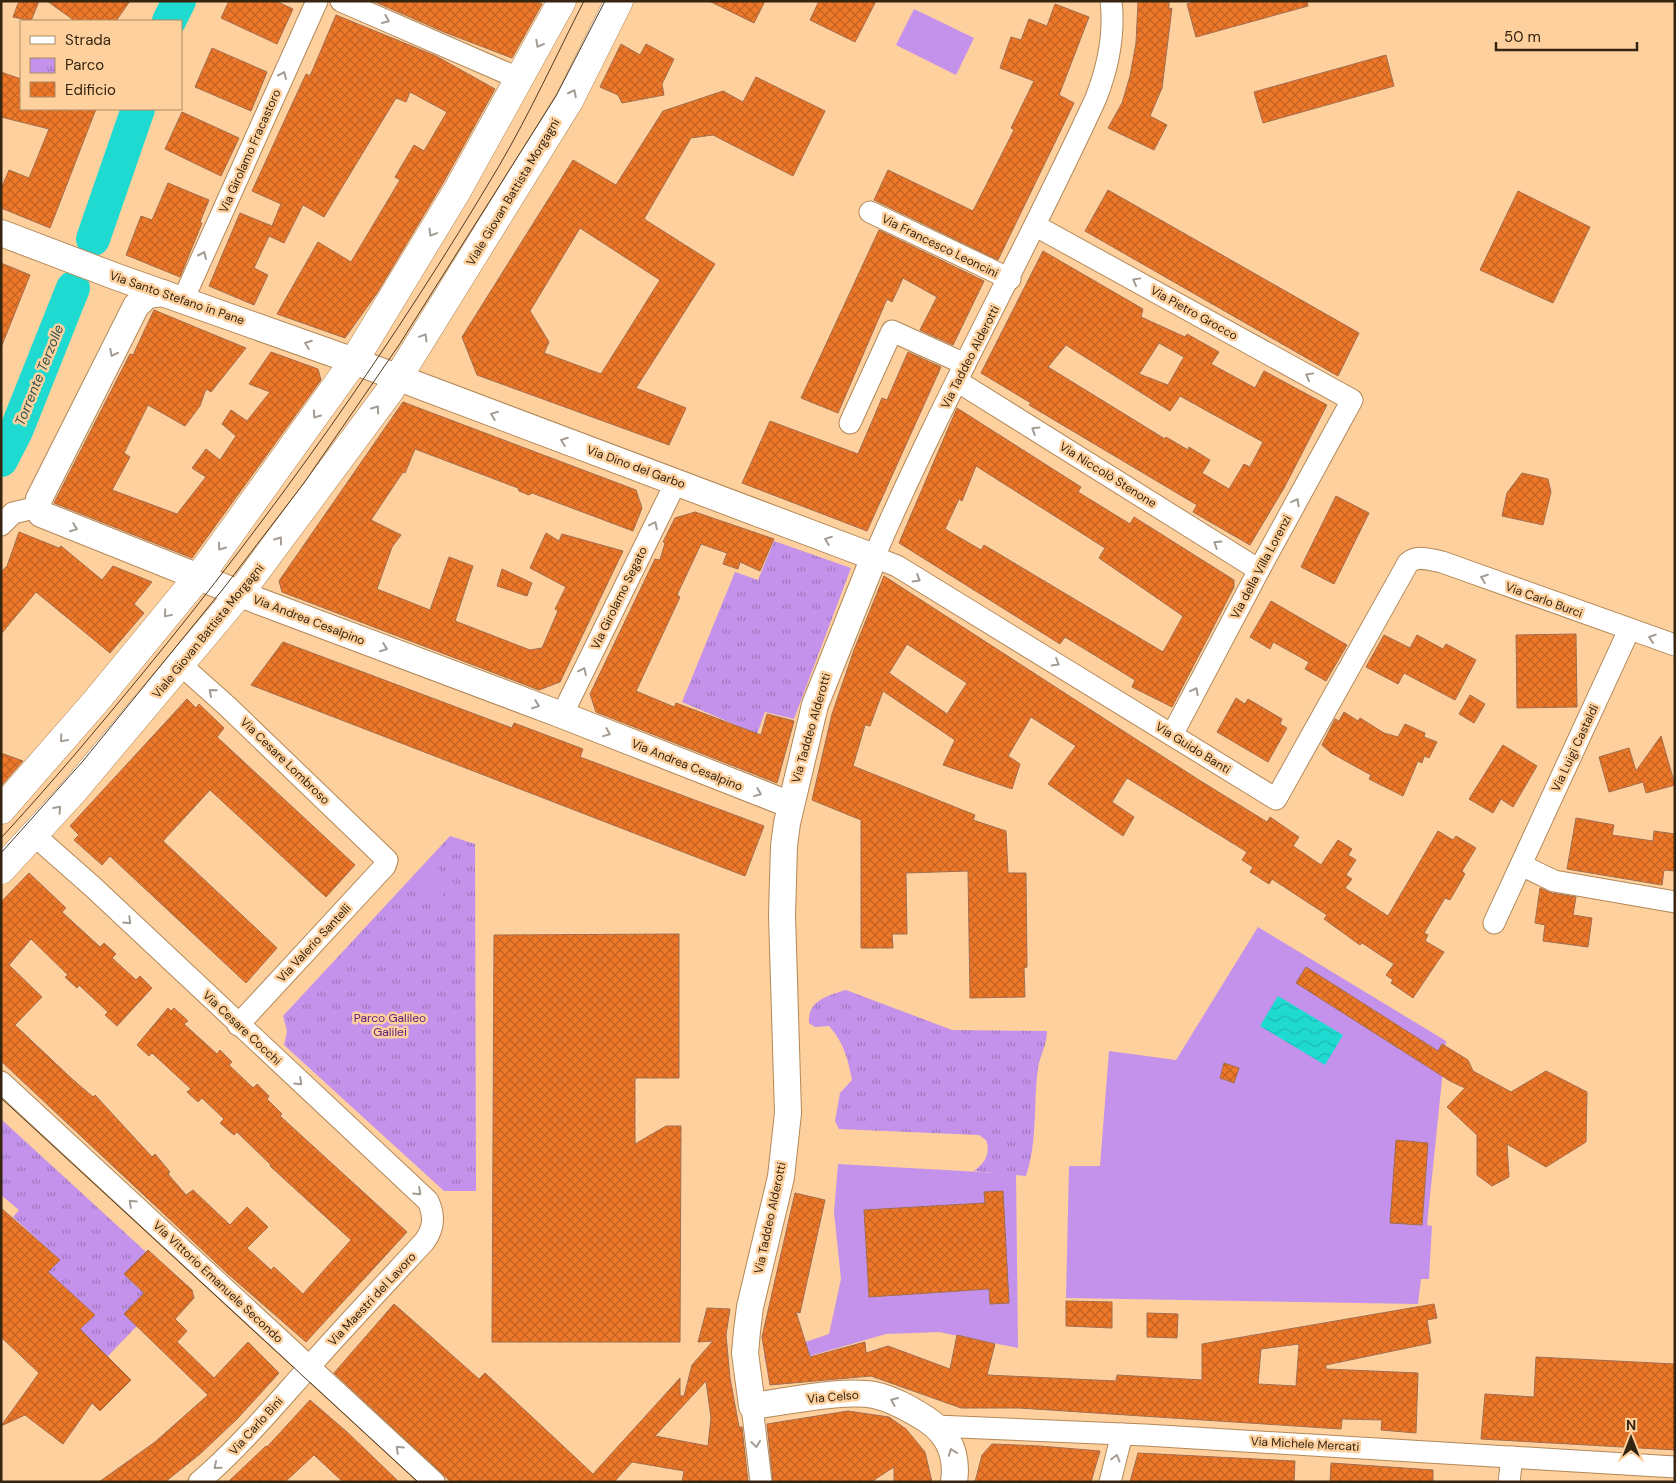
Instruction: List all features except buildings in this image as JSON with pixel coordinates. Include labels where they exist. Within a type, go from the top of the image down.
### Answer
[{"type":"main road","points":[[1,810],[97,700],[198,577],[354,361],[457,191],[562,1]]},
{"type":"main road","name":"Viale Giovan Battista Morgagni","points":[[1,870],[34,835],[181,665],[240,593],[398,378],[569,101],[619,1]]},
{"type":"street","name":"Via Girolamo Fracastoro","points":[[173,296],[317,1]]},
{"type":"street","points":[[341,1],[520,79]]},
{"type":"street","name":"Via Taddeo Alderotti","points":[[761,1482],[746,1353],[752,1300],[781,1177],[788,1113],[782,915],[784,846],[791,805],[815,705],[874,557],[961,373],[1010,280],[1096,98],[1105,74],[1110,50],[1111,1]]},
{"type":"street","name":"Via Francesco Leoncini","points":[[870,212],[1010,280]]},
{"type":"street","name":"Via Pietro Grocco","points":[[1036,226],[1352,400]]},
{"type":"street","name":"Via Santo Stefano in Pane","points":[[1,233],[56,255],[354,361]]},
{"type":"street","points":[[114,276],[128,283],[135,294],[135,310]]},
{"type":"street","points":[[1,525],[13,513],[38,507],[39,500],[135,310],[147,296],[173,296]]},
{"type":"street","name":"Via Niccolò Stenone","points":[[850,423],[892,331],[961,373],[1259,570]]},
{"type":"street","points":[[354,361],[398,378]]},
{"type":"street","name":"Via Dino del Garbo","points":[[398,378],[874,557]]},
{"type":"street","name":"Via della Villa Lorenzi","points":[[1172,734],[1352,400]]},
{"type":"street","name":"Via Girolamo Segato","points":[[562,715],[676,482]]},
{"type":"street","name":"Via Andrea Cesalpino","points":[[38,507],[41,514],[48,518],[791,805]]},
{"type":"street","name":"Via Guido Banti","points":[[874,557],[897,566],[1276,799],[1405,568],[1412,559]]},
{"type":"street","name":"Via Carlo Burci","points":[[1412,559],[1425,558],[1442,562],[1675,645]]},
{"type":"street","name":"Via Luigi Castaldi","points":[[1494,923],[1629,630]]},
{"type":"street","name":"Via Cesare Lombroso","points":[[181,665],[242,720],[387,860]]},
{"type":"street","name":"Via Cesare Cocchi","points":[[34,835],[428,1201],[432,1214],[432,1230]]},
{"type":"street","name":"Via Valerio Santelli","points":[[238,1025],[385,866],[387,860]]},
{"type":"street","points":[[1521,865],[1554,881],[1675,902]]},
{"type":"street","name":"Via Vittorio Emanuele Secondo","points":[[1,1082],[434,1482]]},
{"type":"street","name":"Via Maestri del Lavoro","points":[[309,1366],[424,1242],[432,1230]]},
{"type":"street","name":"Via Carlo Bini","points":[[199,1482],[230,1456],[309,1366]]},
{"type":"street","name":"Via Celso","points":[[752,1406],[847,1394],[873,1395],[906,1406],[936,1426],[952,1449],[956,1465],[954,1482]]},
{"type":"street","name":"Via Michele Mercati","points":[[936,1426],[1122,1434],[1675,1467]]},
{"type":"street","points":[[1110,1482],[1122,1434]]},
{"type":"street","points":[[1510,1482],[1512,1457]]},
{"type":"green space","points":[[914,9],[974,38],[956,75],[896,45]]},
{"type":"green space","points":[[774,541],[851,568],[794,719],[765,712],[757,734],[682,702],[735,572],[758,580]]},
{"type":"green space","name":"Parco Galileo Galilei","points":[[450,836],[475,844],[476,1191],[444,1191],[284,1045],[287,1031],[283,1016]]},
{"type":"green space","points":[[434,865],[454,883],[434,904],[415,886]]},
{"type":"green space","points":[[1258,927],[1446,1041],[1427,1225],[1432,1226],[1429,1279],[1421,1279],[1418,1304],[1066,1298],[1069,1166],[1100,1166],[1109,1051],[1176,1060]]},
{"type":"green space","points":[[846,990],[952,1030],[1047,1031],[1038,1068],[1034,1136],[1026,1176],[974,1171],[984,1161],[988,1149],[986,1140],[979,1135],[839,1129],[835,1121],[840,1093],[852,1080],[849,1065],[842,1045],[834,1032],[829,1026],[815,1027],[809,1023],[809,1015],[821,1000]]},
{"type":"green space","points":[[1,1119],[146,1252],[124,1274],[144,1293],[125,1314],[137,1326],[107,1357],[80,1329],[95,1315],[48,1272],[60,1260],[13,1217],[19,1210],[1,1195]]},
{"type":"green space","points":[[838,1164],[1016,1174],[1018,1348],[939,1332],[886,1334],[768,1368],[764,1356],[829,1334],[841,1279],[834,1212]]},
{"type":"water","points":[[1278,996],[1343,1035],[1325,1065],[1260,1026]]},
{"type":"waterway","name":"Torrente Terzolle","points":[[170,20],[179,1]]},
{"type":"waterway","name":"Torrente Terzolle","points":[[93,239],[138,110]]},
{"type":"waterway","name":"Torrente Terzolle","points":[[1,460],[16,431],[73,288]]},
{"type":"tram line","points":[[1,838],[90,737],[191,613],[239,552],[330,427],[417,298],[499,166],[584,1]]},
{"type":"tram line","points":[[1,853],[83,761],[223,589],[304,483],[399,345],[556,96],[605,1]]},
{"type":"tram line","points":[[1,1098],[418,1482]]}]
